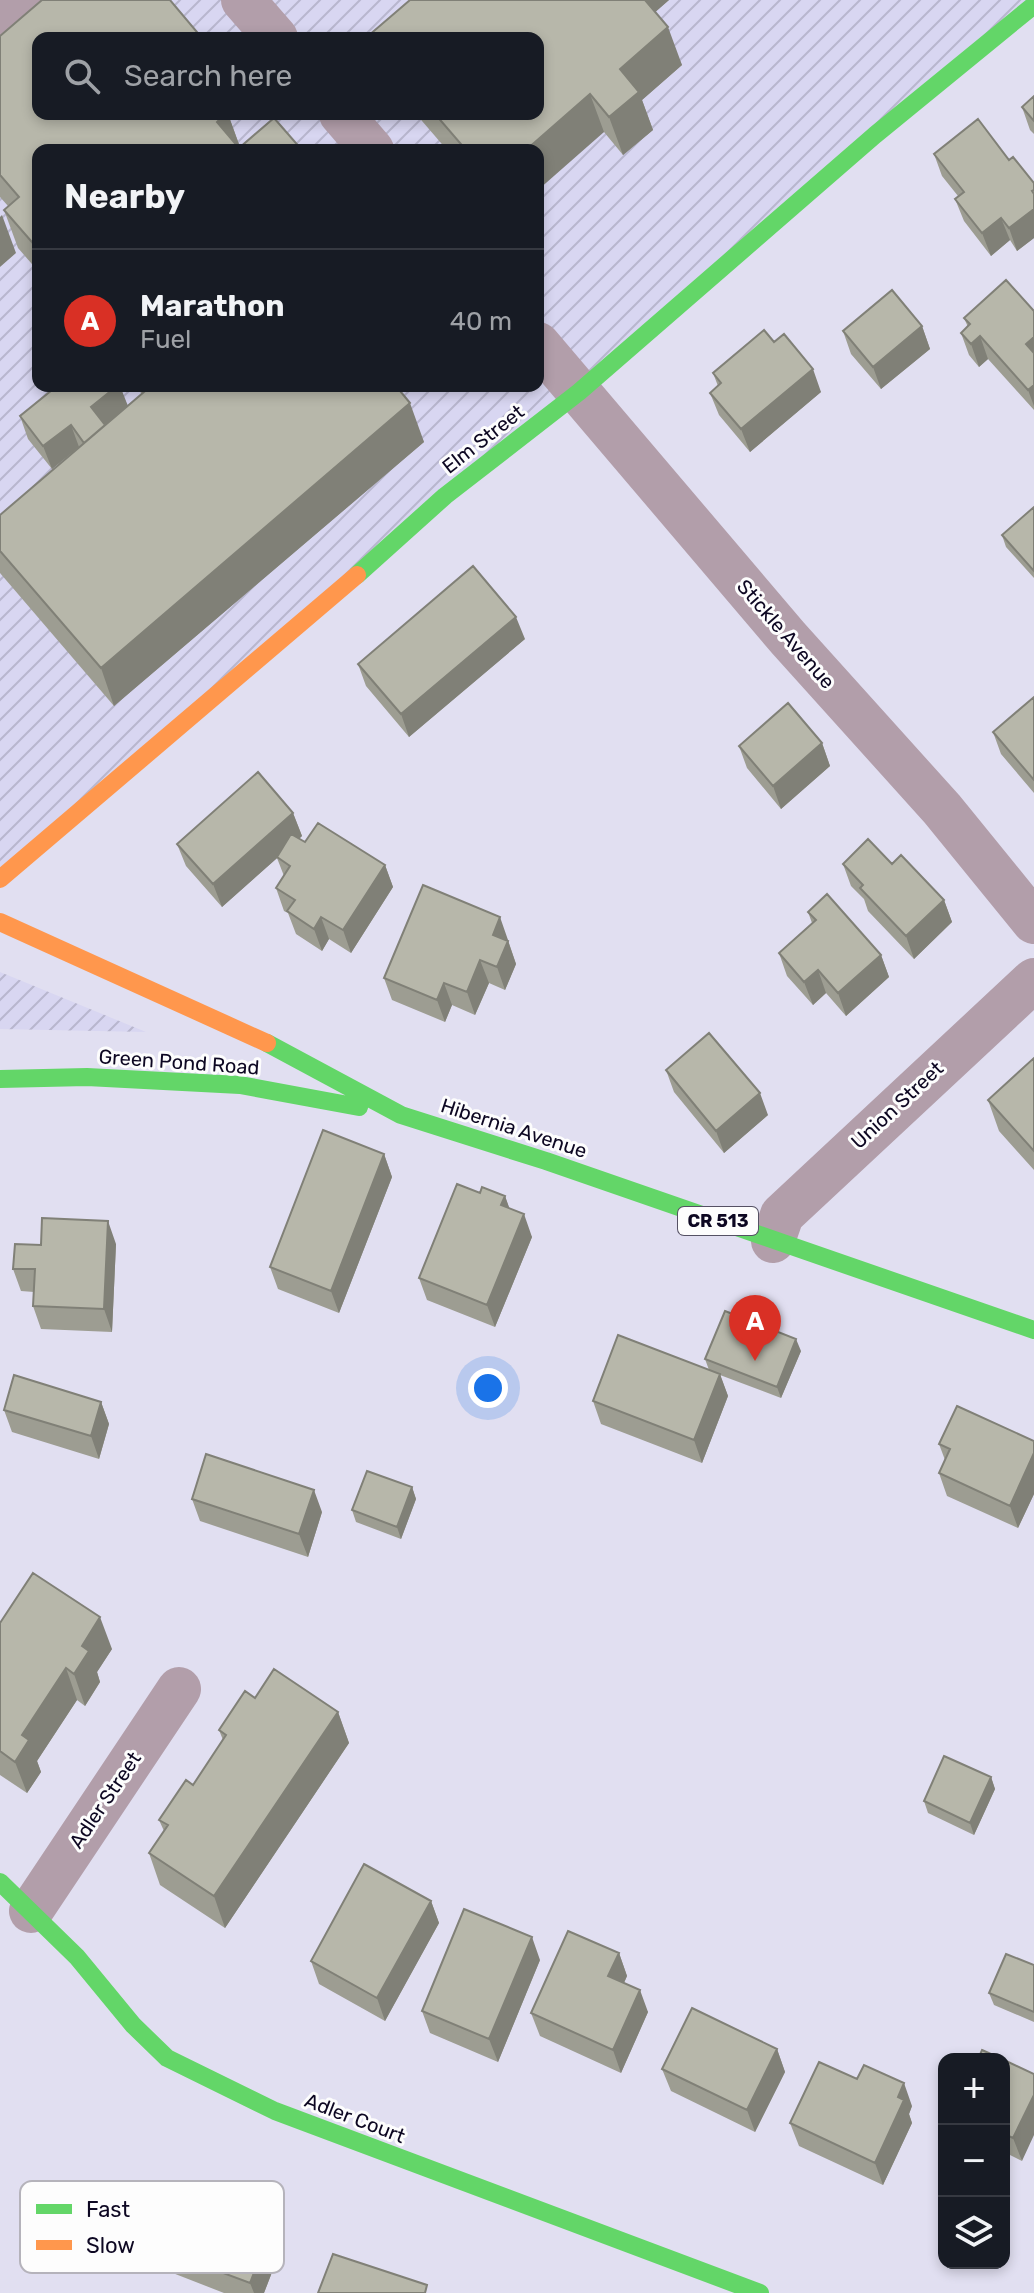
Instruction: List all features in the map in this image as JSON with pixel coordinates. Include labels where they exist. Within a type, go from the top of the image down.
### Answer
[{"type":"street","points":[[0,16],[19,0]]},
{"type":"street","points":[[243,0],[271,32]]},
{"type":"street","name":"Elm Street","points":[[0,879],[64,829],[445,496],[579,392],[875,135],[1034,5]]},
{"type":"street","points":[[346,120],[367,144]]},
{"type":"street","name":"Stickle Avenue","points":[[544,351],[788,638],[942,809],[1034,922]]},
{"type":"street","name":"Hibernia Avenue","points":[[0,922],[234,1025],[401,1115],[533,1156],[1034,1330]]},
{"type":"street","name":"Union Street","points":[[773,1241],[782,1215],[1034,980]]},
{"type":"street","name":"Green Pond Road","points":[[0,1079],[87,1077],[240,1085],[401,1115]]},
{"type":"street","name":"Adler Street","points":[[31,1911],[179,1689]]},
{"type":"street","name":"Adler Court","points":[[0,1882],[77,1957],[144,2036],[167,2058],[205,2080],[275,2111],[760,2293]]},
{"type":"shaded area","points":[[0,0],[1032,0],[0,878]]},
{"type":"shaded area","points":[[0,972],[146,1032],[0,1029]]},
{"type":"building","points":[[42,0],[170,0],[197,32],[32,32],[32,120],[219,120],[217,122],[236,144],[32,144],[32,242],[4,210],[19,197],[0,175],[0,36]]},
{"type":"building","points":[[410,0],[645,0],[668,27],[620,69],[639,92],[609,117],[590,94],[533,144],[461,144],[440,120],[544,120],[544,32],[373,32]]},
{"type":"building","points":[[1034,96],[1034,121],[1022,107]]},
{"type":"building","points":[[978,119],[1009,160],[1013,157],[1034,183],[1034,209],[1009,228],[1001,218],[982,233],[955,199],[964,192],[934,154]]},
{"type":"building","points":[[272,120],[276,120],[297,144],[244,144]]},
{"type":"building","points":[[1006,280],[1034,311],[1034,337],[1026,344],[1034,353],[1034,385],[1028,390],[980,336],[971,344],[961,333],[970,324],[964,318]]},
{"type":"building","points":[[892,290],[922,326],[873,367],[843,331]]},
{"type":"building","points":[[764,330],[774,342],[784,334],[813,369],[741,429],[710,393],[721,383],[713,373]]},
{"type":"building","points":[[50,392],[110,392],[91,407],[105,425],[84,443],[71,425],[43,446],[20,416]]},
{"type":"building","points":[[144,392],[401,392],[410,403],[101,668],[0,551],[0,515]]},
{"type":"building","points":[[1034,507],[1034,571],[1002,535]]},
{"type":"building","points":[[473,566],[516,617],[401,714],[358,664]]},
{"type":"building","points":[[1034,697],[1034,780],[993,732]]},
{"type":"building","points":[[788,703],[822,743],[773,786],[739,746]]},
{"type":"building","points":[[258,772],[293,813],[213,884],[177,844]]},
{"type":"building","points":[[318,823],[385,865],[343,930],[321,917],[314,929],[287,911],[295,900],[276,888],[290,866],[277,857],[291,834],[305,842]]},
{"type":"building","points":[[868,839],[892,864],[901,855],[944,900],[906,936],[860,888],[863,885],[843,864]]},
{"type":"building","points":[[423,885],[500,917],[493,935],[508,941],[497,967],[480,960],[467,992],[444,983],[437,1000],[384,978]]},
{"type":"building","points":[[827,894],[881,955],[838,993],[818,970],[804,982],[779,953],[816,920],[808,912]]},
{"type":"building","points":[[709,1033],[760,1093],[716,1131],[666,1070]]},
{"type":"building","points":[[1034,1058],[1034,1151],[988,1100]]},
{"type":"building","points":[[323,1130],[384,1154],[331,1291],[270,1267]]},
{"type":"building","points":[[457,1184],[480,1193],[482,1187],[505,1196],[501,1205],[524,1214],[487,1305],[419,1278]]},
{"type":"building","points":[[42,1218],[108,1221],[104,1309],[33,1306],[35,1269],[13,1269],[15,1244],[41,1245]]},
{"type":"building","points":[[725,1311],[796,1339],[777,1387],[705,1359]]},
{"type":"building","points":[[618,1335],[720,1374],[694,1440],[593,1401]]},
{"type":"building","points":[[14,1375],[101,1402],[91,1436],[4,1410]]},
{"type":"building","points":[[957,1406],[1034,1441],[1034,1453],[1010,1506],[939,1473],[950,1449],[939,1444]]},
{"type":"building","points":[[206,1454],[314,1490],[299,1534],[192,1499]]},
{"type":"building","points":[[367,1471],[412,1487],[397,1527],[352,1510]]},
{"type":"building","points":[[33,1573],[100,1617],[82,1646],[89,1651],[74,1674],[66,1668],[22,1735],[29,1740],[15,1762],[0,1751],[0,1623]]},
{"type":"building","points":[[274,1669],[338,1712],[214,1896],[149,1853],[168,1825],[159,1820],[186,1780],[193,1785],[226,1735],[219,1730],[245,1691],[255,1698]]},
{"type":"building","points":[[944,1756],[991,1777],[970,1823],[924,1801]]},
{"type":"building","points":[[364,1864],[431,1901],[377,1998],[311,1961]]},
{"type":"building","points":[[464,1909],[532,1937],[489,2039],[422,2011]]},
{"type":"building","points":[[568,1931],[619,1953],[608,1976],[640,1990],[613,2050],[531,2013]]},
{"type":"building","points":[[1006,1954],[1034,1965],[1034,2012],[989,1993]]},
{"type":"building","points":[[692,2008],[777,2049],[747,2110],[662,2069]]},
{"type":"building","points":[[819,2062],[857,2079],[864,2065],[904,2083],[898,2097],[904,2100],[875,2163],[790,2123]]},
{"type":"building","points":[[1010,2063],[1034,2074],[1034,2095],[1013,2138],[1010,2137]]},
{"type":"building","points":[[333,2254],[427,2285],[425,2293],[318,2293]]},
{"type":"building","points":[[223,2273],[254,2273],[250,2283]]},
{"type":"traffic: fast","points":[[357,575],[445,496],[579,392],[875,135],[1034,5]]},
{"type":"traffic: fast","points":[[267,1043],[401,1115],[546,1161],[1034,1330]]},
{"type":"traffic: fast","points":[[0,1079],[87,1077],[240,1085],[359,1107]]},
{"type":"traffic: fast","points":[[0,1882],[77,1957],[133,2025],[167,2058],[275,2111],[760,2293]]},
{"type":"traffic: slow","points":[[0,879],[357,575]]},
{"type":"traffic: slow","points":[[0,922],[267,1043]]},
{"type":"place","name":"Marathon","points":[[755,1361]]}]
